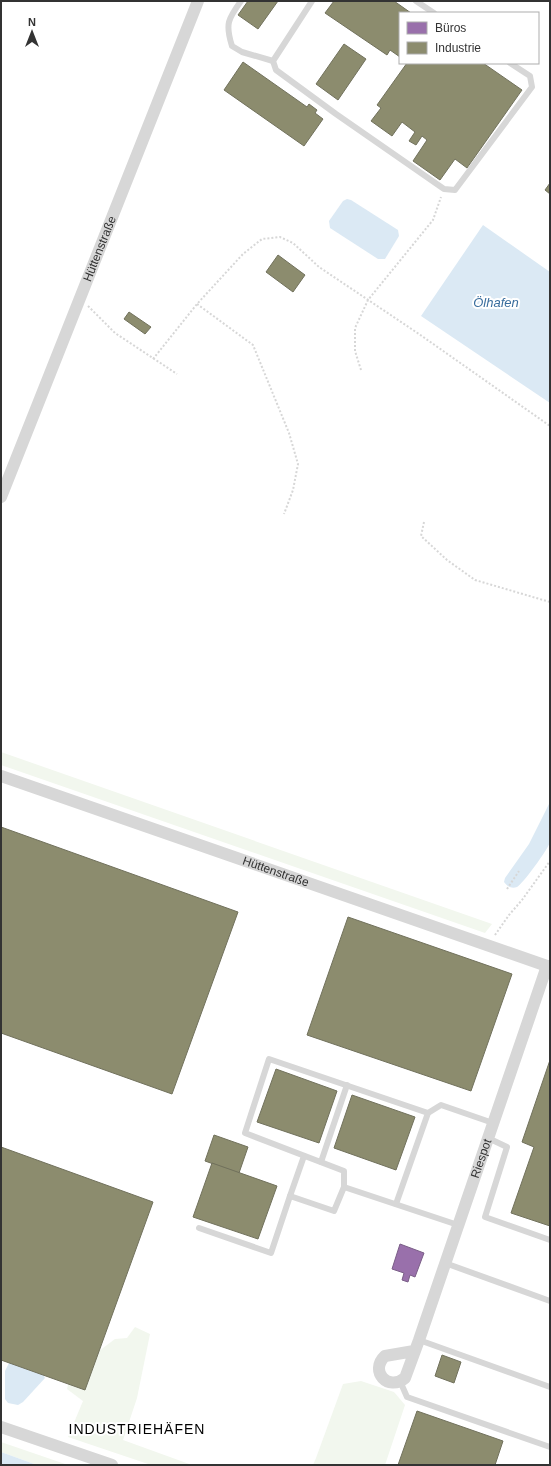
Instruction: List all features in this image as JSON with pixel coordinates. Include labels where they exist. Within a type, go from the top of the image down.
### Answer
[{"type":"street","name":"Hüttenstraße","points":[[1,497],[198,1]]},
{"type":"street","name":"Hüttenstraße","points":[[1,776],[548,966]]},
{"type":"street","name":"Riespot","points":[[400,1381],[405,1378],[548,966]]},
{"type":"street","points":[[400,1381],[393,1383],[385,1380],[380,1373],[380,1363],[385,1356],[416,1346]]},
{"type":"street","points":[[1,1427],[112,1465]]},
{"type":"lane","points":[[241,1],[230,17],[227,31],[232,46],[242,52],[273,61]]},
{"type":"lane","points":[[273,61],[312,1]]},
{"type":"lane","points":[[416,1],[432,12]]},
{"type":"lane","points":[[273,61],[276,70],[336,114],[444,189],[456,190],[532,87],[530,76],[512,64]]},
{"type":"lane","points":[[290,1196],[334,1212],[344,1187],[344,1171],[245,1133],[270,1059],[428,1113]]},
{"type":"lane","points":[[320,1162],[347,1085]]},
{"type":"lane","points":[[396,1204],[428,1113],[441,1104],[493,1123]]},
{"type":"lane","points":[[488,1138],[507,1147],[485,1216],[550,1240]]},
{"type":"lane","points":[[199,1228],[271,1253],[304,1156]]},
{"type":"lane","points":[[344,1187],[458,1225]]},
{"type":"lane","points":[[445,1263],[550,1301]]},
{"type":"lane","points":[[416,1346],[550,1387]]},
{"type":"lane","points":[[400,1381],[408,1397],[550,1447]]},
{"type":"path","points":[[361,370],[355,351],[355,328],[368,300],[433,220],[444,189]]},
{"type":"path","points":[[153,359],[197,304],[243,254],[262,239],[280,237],[293,243],[320,267],[550,426]]},
{"type":"path","points":[[80,299],[115,333],[177,374]]},
{"type":"path","points":[[197,304],[254,345],[289,433],[298,464],[293,490],[284,514]]},
{"type":"path","points":[[424,522],[421,536],[447,560],[475,580],[550,602]]},
{"type":"path","points":[[488,944],[550,861]]},
{"type":"path","points":[[506,889],[519,871]]},
{"type":"shaded area","points":[[1,752],[492,924],[485,933],[1,765]]},
{"type":"shaded area","points":[[135,1327],[150,1334],[137,1398],[123,1440],[192,1465],[151,1465],[68,1437],[83,1401],[67,1389],[71,1372],[115,1339],[127,1338]]},
{"type":"shaded area","points":[[361,1381],[394,1392],[405,1405],[385,1465],[313,1465],[343,1384]]},
{"type":"shaded area","points":[[1,1442],[68,1465],[37,1465],[1,1452]]},
{"type":"water","points":[[347,199],[351,200],[398,230],[399,236],[385,259],[378,259],[330,228],[329,221],[343,201]]},
{"type":"water","name":"Ölhafen","points":[[483,225],[550,272],[550,403],[421,316]]},
{"type":"water","points":[[550,802],[550,842],[535,866],[520,885],[515,888],[509,887],[504,882],[505,878],[529,844]]},
{"type":"water","points":[[10,1361],[42,1372],[45,1378],[23,1402],[18,1405],[8,1403],[5,1399],[5,1371]]},
{"type":"water","points":[[1,1452],[37,1465],[1,1465]]},
{"type":"building: Büros","points":[[400,1244],[424,1253],[415,1277],[410,1275],[408,1282],[402,1280],[404,1273],[392,1269]]},
{"type":"building: Industrie","points":[[248,1],[278,1],[258,29],[238,15]]},
{"type":"building: Industrie","points":[[334,1],[394,1],[410,12],[399,12],[399,56],[390,50],[387,55],[325,13]]},
{"type":"building: Industrie","points":[[344,44],[366,59],[338,100],[316,84]]},
{"type":"building: Industrie","points":[[243,62],[307,107],[309,104],[317,110],[315,113],[323,119],[304,146],[224,90]]},
{"type":"building: Industrie","points":[[406,64],[484,64],[522,90],[467,168],[455,159],[440,180],[413,161],[427,140],[422,136],[416,145],[409,141],[415,132],[402,122],[392,136],[371,121],[381,108],[377,105]]},
{"type":"building: Industrie","points":[[550,183],[550,194],[545,190]]},
{"type":"building: Industrie","points":[[278,255],[305,275],[293,292],[266,272]]},
{"type":"building: Industrie","points":[[129,312],[151,327],[145,334],[124,319]]},
{"type":"building: Industrie","points":[[1,827],[238,912],[172,1094],[1,1033]]},
{"type":"building: Industrie","points":[[348,917],[512,974],[471,1091],[307,1035]]},
{"type":"building: Industrie","points":[[550,1060],[550,1226],[511,1213],[534,1147],[522,1142]]},
{"type":"building: Industrie","points":[[276,1069],[337,1091],[319,1143],[257,1122]]},
{"type":"building: Industrie","points":[[352,1095],[415,1117],[396,1170],[334,1148]]},
{"type":"building: Industrie","points":[[214,1135],[248,1147],[239,1173],[205,1161]]},
{"type":"building: Industrie","points":[[1,1147],[153,1202],[85,1390],[1,1360]]},
{"type":"building: Industrie","points":[[212,1163],[277,1186],[258,1239],[193,1217]]},
{"type":"building: Industrie","points":[[442,1355],[461,1362],[454,1383],[435,1376]]},
{"type":"building: Industrie","points":[[417,1411],[503,1441],[495,1465],[398,1465]]},
{"type":"district","name":"INDUSTRIEHÄFEN","points":[[137,1429]]}]
